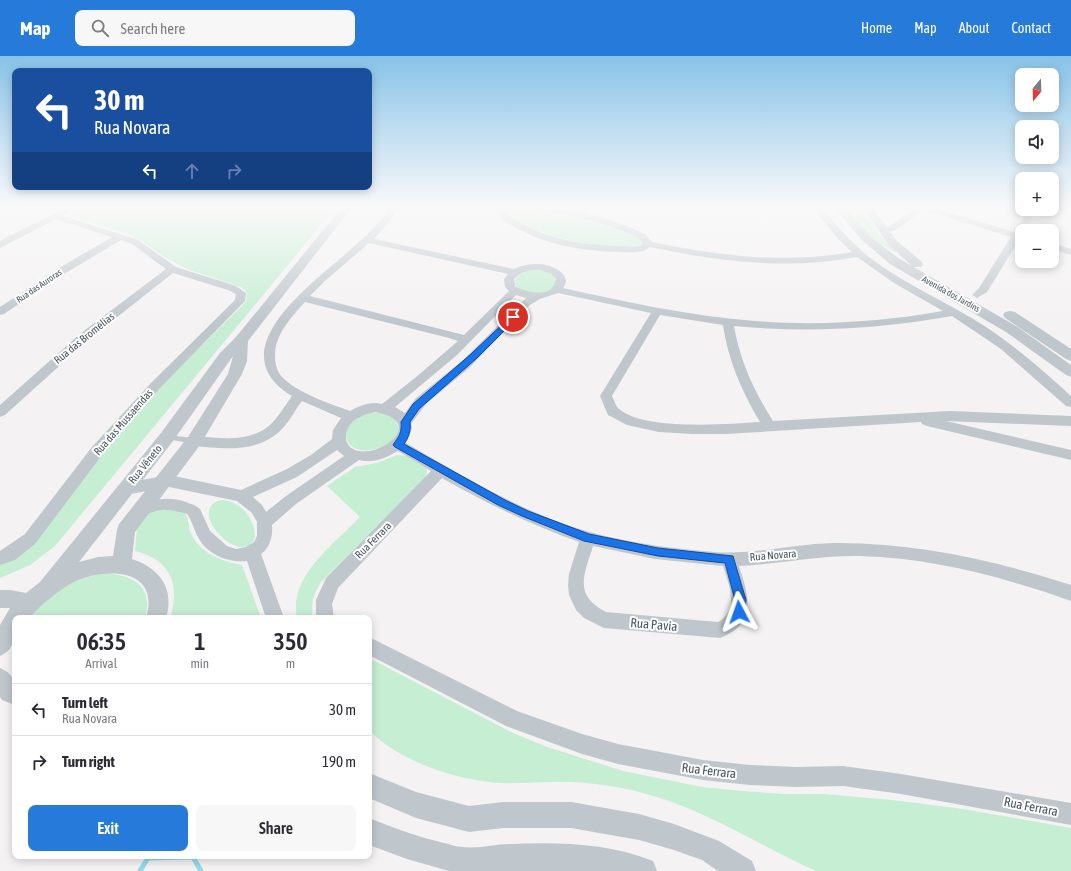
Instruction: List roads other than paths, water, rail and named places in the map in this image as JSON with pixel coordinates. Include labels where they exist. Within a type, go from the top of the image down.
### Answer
[{"type":"street","name":"Rua das Auroras","points":[[0,312],[60,272],[105,245]]},
{"type":"street","points":[[139,245],[172,269]]},
{"type":"street","name":"Rua Vêneto","points":[[48,587],[167,437],[225,356],[241,340],[317,245]]},
{"type":"street","points":[[350,416],[300,395],[276,378],[270,360],[271,344],[275,334],[303,298],[322,278],[360,245]]},
{"type":"street","points":[[389,245],[514,272],[533,267],[548,269],[555,272],[562,280],[558,290],[536,297],[526,303],[499,332],[464,365],[421,401],[405,422]]},
{"type":"street","points":[[579,245],[619,249],[641,249],[647,245]]},
{"type":"street","points":[[653,245],[706,255],[764,260],[820,259],[858,254]]},
{"type":"street","points":[[849,245],[858,254],[898,282],[954,312],[1010,349],[1071,403]]},
{"type":"street","name":"Avenida dos Jardins","points":[[875,245],[918,276],[968,303],[1011,329],[1071,372]]},
{"type":"street","name":"Avenida dos Jardins","points":[[895,245],[904,254],[938,276],[977,295],[1023,322],[1071,356]]},
{"type":"street","points":[[977,295],[1013,245]]},
{"type":"street","points":[[1059,248],[1071,252]]},
{"type":"street","points":[[890,257],[904,254]]},
{"type":"street","name":"Rua das Mussaendas","points":[[4,556],[30,539],[97,451],[155,386],[240,301],[241,293],[232,288],[172,269]]},
{"type":"street","name":"Rua das Bromélias","points":[[0,412],[84,337],[172,269]]},
{"type":"street","points":[[514,272],[508,283],[514,291],[527,296],[536,297]]},
{"type":"street","points":[[558,290],[657,311],[728,322],[796,326],[851,325],[915,319],[954,312]]},
{"type":"street","points":[[385,408],[419,382],[466,340],[514,291]]},
{"type":"street","points":[[303,298],[453,335],[466,340]]},
{"type":"street","points":[[657,311],[607,392],[607,404],[613,413],[637,423],[677,429],[706,431],[769,425],[974,416],[1071,421]]},
{"type":"street","points":[[728,322],[733,351],[738,366],[750,395],[769,425]]},
{"type":"street","points":[[121,565],[126,530],[194,441],[238,370],[241,340]]},
{"type":"street","points":[[215,370],[238,370]]},
{"type":"street","points":[[194,441],[235,444],[249,442],[263,437],[279,425],[287,411],[300,395]]},
{"type":"street","points":[[385,408],[394,411],[401,416],[405,422],[406,430],[404,437],[398,445],[389,451],[378,455],[356,455],[348,452],[342,447],[339,441],[338,434],[340,428],[350,416],[367,409],[385,408]]},
{"type":"street","points":[[911,418],[1071,455]]},
{"type":"street","points":[[241,496],[290,475],[317,458],[339,441]]},
{"type":"street","name":"Rua Novara","points":[[398,445],[525,514],[588,538],[658,552],[729,559],[829,550],[887,551],[917,554],[980,566],[1071,593]]},
{"type":"street","points":[[264,523],[291,500],[356,455]]},
{"type":"street","name":"Rua Ferrara","points":[[325,615],[325,598],[332,583],[442,470]]},
{"type":"street","points":[[125,489],[169,482],[241,496],[257,508],[264,523],[266,536],[264,542],[252,552],[237,556],[231,555],[219,549],[206,537],[195,513],[192,510],[168,503],[155,504],[142,510]]},
{"type":"street","name":"Rua Pavia","points":[[588,538],[575,582],[575,590],[582,605],[595,617],[604,620],[720,630],[727,627],[737,618],[740,606],[729,559]]},
{"type":"street","points":[[252,552],[274,615]]},
{"type":"street","points":[[18,615],[28,603],[48,587],[67,576],[86,569],[104,565],[121,565],[139,569],[152,580],[158,596],[156,615]]},
{"type":"street","points":[[0,599],[10,599],[28,603]]},
{"type":"street","points":[[0,644],[12,623]]},
{"type":"street","name":"Rua Ferrara","points":[[372,648],[513,718],[582,744],[626,756],[702,770],[750,775],[796,777],[842,776],[962,794],[1071,814]]},
{"type":"street","points":[[0,679],[12,693]]},
{"type":"street","points":[[372,786],[416,805],[469,819],[503,815],[571,815],[639,827],[674,837],[710,850],[742,871]]},
{"type":"street","points":[[372,832],[402,845],[465,862],[524,856],[569,857],[602,862],[643,871]]},
{"type":"lane","points":[[167,437],[194,441]]},
{"type":"waterway","points":[[140,871],[147,859]]},
{"type":"waterway","points":[[194,859],[201,871]]}]
